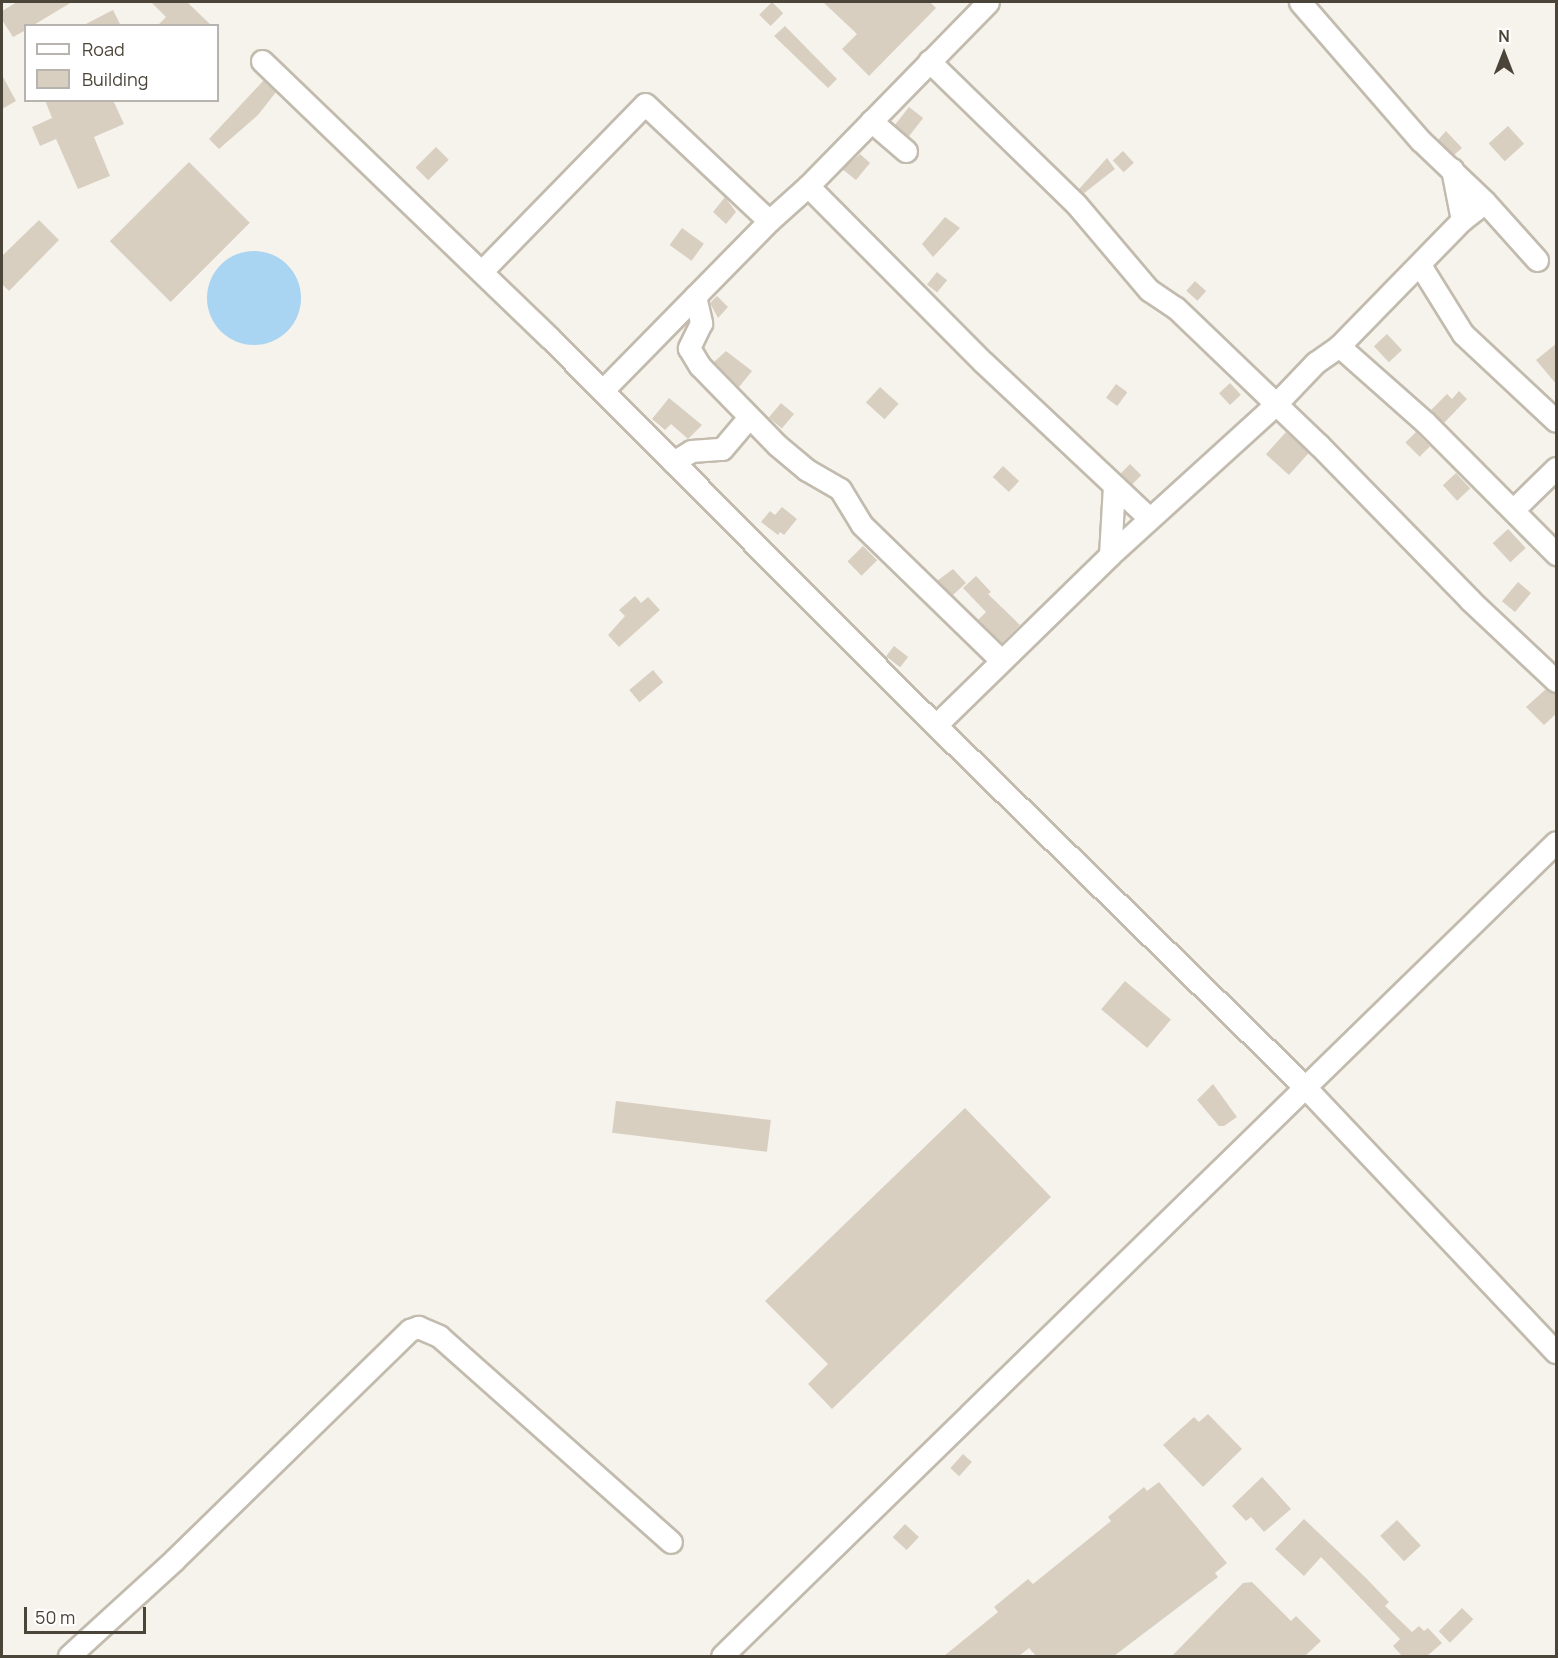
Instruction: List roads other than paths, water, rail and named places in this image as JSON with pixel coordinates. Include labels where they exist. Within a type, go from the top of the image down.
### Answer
[{"type":"street","points":[[603,390],[769,220],[808,186],[988,2]]},
{"type":"street","points":[[1300,2],[1421,141],[1485,202],[1538,260]]},
{"type":"street","points":[[262,61],[603,390],[936,725],[1305,1087],[1557,1352]]},
{"type":"street","points":[[929,61],[1076,204],[1149,290],[1176,308],[1557,681]]},
{"type":"street","points":[[482,271],[645,104],[769,220]]},
{"type":"street","points":[[871,121],[906,151]]},
{"type":"street","points":[[1452,169],[1462,220]]},
{"type":"street","points":[[808,186],[983,362],[1149,518]]},
{"type":"street","points":[[936,725],[1149,518],[1276,404],[1315,363],[1339,346],[1462,220],[1485,202]]},
{"type":"street","points":[[1420,265],[1463,334],[1557,421]]},
{"type":"street","points":[[695,296],[701,323],[689,344],[689,351],[749,417],[807,470],[840,489],[862,525],[1001,660]]},
{"type":"street","points":[[1339,346],[1426,423],[1557,554]]},
{"type":"street","points":[[673,462],[691,451],[722,449],[749,417]]},
{"type":"street","points":[[1514,510],[1557,468]]},
{"type":"street","points":[[1110,555],[1114,485]]},
{"type":"street","points":[[722,1656],[1557,842]]},
{"type":"street","points":[[69,1656],[174,1560],[410,1330],[418,1327],[439,1336],[671,1542]]},
{"type":"water","points":[[254,251],[272,255],[287,265],[297,280],[301,298],[297,316],[287,331],[272,341],[254,345],[236,341],[221,331],[211,316],[207,298],[211,280],[221,265],[236,255]]}]
